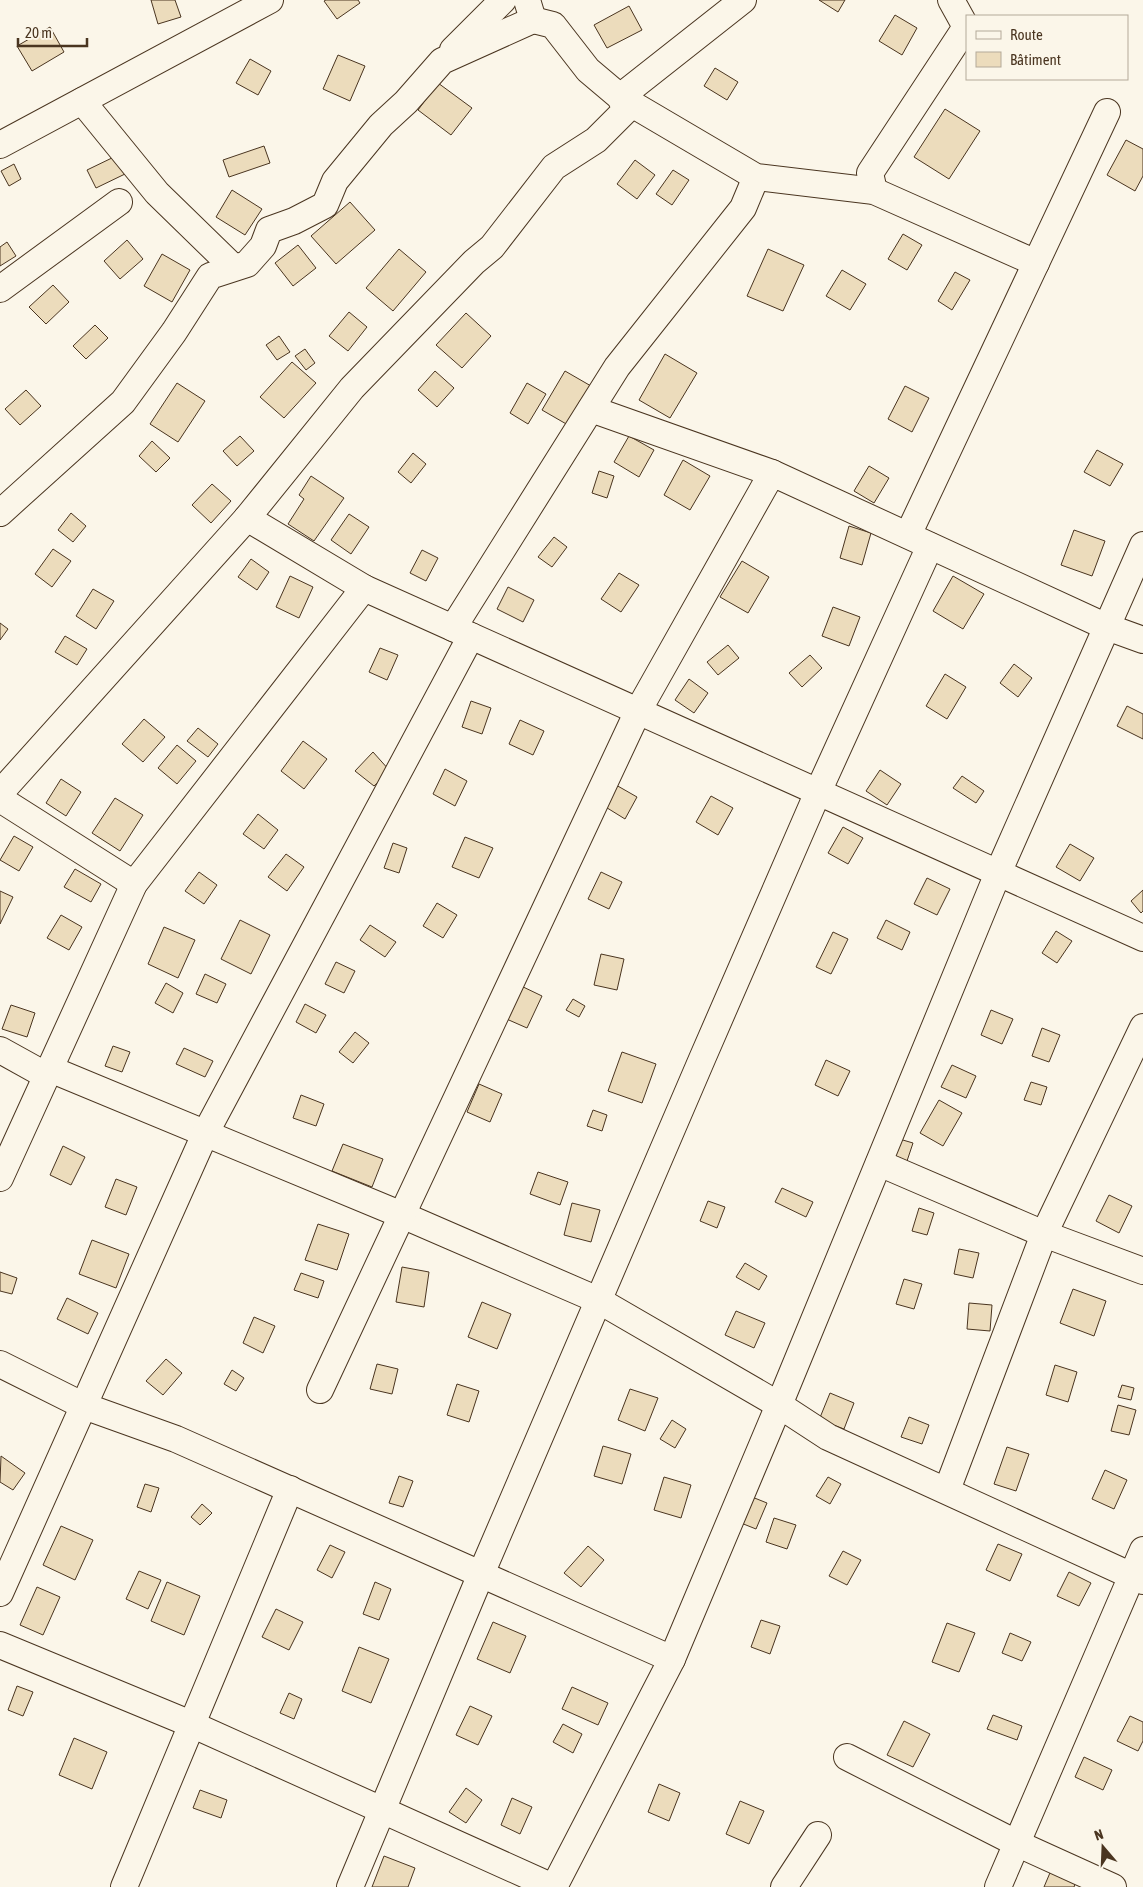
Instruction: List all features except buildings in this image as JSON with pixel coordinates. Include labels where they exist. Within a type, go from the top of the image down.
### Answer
[{"type":"street","points":[[0,145],[270,0]]},
{"type":"street","points":[[0,514],[123,402],[174,332],[210,276],[247,264],[263,246],[269,230],[294,221],[325,205],[335,181],[381,125],[406,102],[442,61],[503,0]]},
{"type":"street","points":[[620,97],[743,0]]},
{"type":"street","points":[[874,191],[870,173],[966,27],[951,0]]},
{"type":"street","points":[[442,61],[530,10],[553,25],[588,70],[620,97],[756,177],[874,191],[1036,263]]},
{"type":"street","points":[[0,793],[247,518],[352,388],[474,262],[492,247],[554,167],[596,140],[626,110],[620,97]]},
{"type":"street","points":[[82,101],[157,193],[233,267]]},
{"type":"street","points":[[350,1887],[598,1300],[818,792],[919,540],[1036,263],[1107,112]]},
{"type":"street","points":[[0,1593],[205,1134],[462,632],[617,367],[743,208],[756,177]]},
{"type":"street","points":[[0,289],[119,202]]},
{"type":"street","points":[[591,409],[772,473],[1107,627],[1143,640]]},
{"type":"street","points":[[320,1390],[638,711],[772,473]]},
{"type":"street","points":[[247,518],[364,588],[1143,938]]},
{"type":"street","points":[[0,1645],[191,1724],[553,1887],[672,1659],[779,1405],[998,873],[1143,545]]},
{"type":"street","points":[[0,1178],[134,884],[364,588]]},
{"type":"street","points":[[0,799],[134,884]]},
{"type":"street","points":[[946,1490],[1044,1234],[1143,1027]]},
{"type":"street","points":[[0,1050],[48,1073],[205,1134],[402,1215],[598,1300],[779,1405],[828,1437],[1137,1578]]},
{"type":"street","points":[[879,1162],[1044,1234],[1143,1271]]},
{"type":"street","points":[[0,1364],[84,1406],[176,1439],[672,1659]]},
{"type":"street","points":[[124,1887],[290,1489]]},
{"type":"street","points":[[998,1887],[1016,1843],[1137,1578],[1143,1550]]},
{"type":"street","points":[[848,1757],[1016,1843],[1113,1887]]},
{"type":"street","points":[[784,1887],[818,1835]]}]
